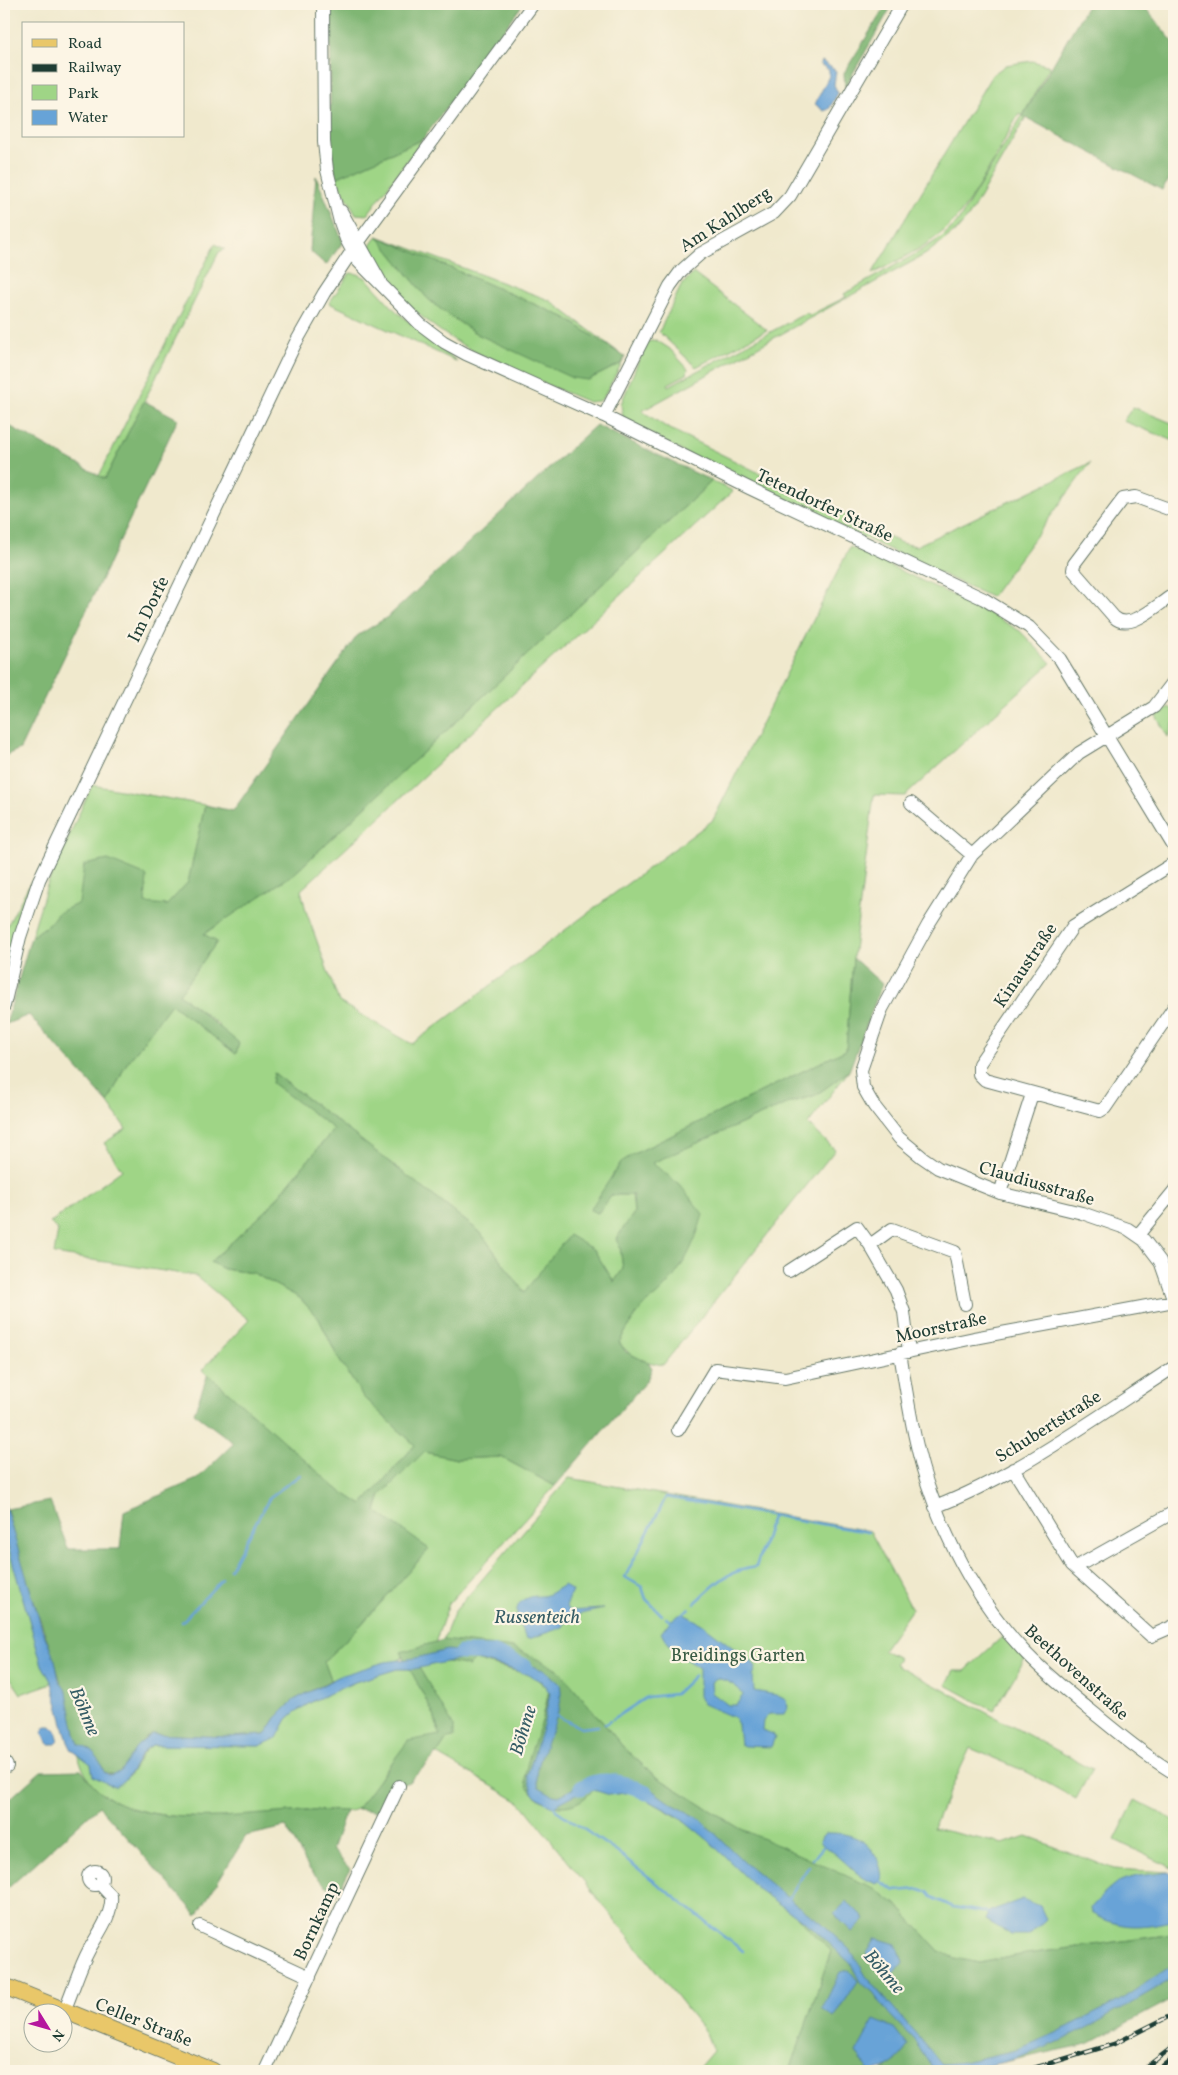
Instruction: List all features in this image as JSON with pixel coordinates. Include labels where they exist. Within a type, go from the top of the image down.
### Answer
[{"type":"main road","name":"Celler Straße","points":[[4,1986],[42,2002]]},
{"type":"main road","name":"Celler Straße","points":[[72,2014],[213,2071]]},
{"type":"street","points":[[323,4],[324,142],[327,170],[338,207],[340,222],[355,247]]},
{"type":"street","name":"Im Dorfe","points":[[4,1006],[26,914],[66,822],[295,344],[340,268],[372,222],[533,4]]},
{"type":"street","name":"Am Kahlberg","points":[[604,416],[675,278],[700,254],[774,213],[790,196],[902,4]]},
{"type":"street","points":[[338,207],[348,219],[355,247]]},
{"type":"street","points":[[348,219],[372,222]]},
{"type":"street","name":"Tetendorfer Straße","points":[[355,247],[374,266],[380,282]]},
{"type":"street","name":"Tetendorfer Straße","points":[[355,247],[367,271],[420,324],[444,342],[466,354],[604,416],[749,488],[984,599],[1017,618],[1040,636],[1060,658],[1174,847]]},
{"type":"street","points":[[340,268],[367,271]]},
{"type":"street","points":[[1174,511],[1136,497],[1123,499],[1074,564],[1073,570],[1114,617],[1122,622],[1133,620],[1170,597],[1174,599]]},
{"type":"street","name":"Claudiusstraße","points":[[1174,681],[1154,707],[1079,753],[972,855],[928,925],[882,1009],[866,1050],[861,1070],[863,1088],[874,1106],[899,1138],[910,1148],[938,1168],[1000,1193],[1110,1222],[1138,1235],[1160,1261],[1174,1301]]},
{"type":"street","points":[[911,803],[972,855]]},
{"type":"street","name":"Kinaustraße","points":[[1032,1094],[984,1080],[979,1074],[979,1064],[1072,926],[1174,863]]},
{"type":"street","points":[[1000,1193],[1032,1094],[1093,1111],[1100,1111],[1105,1108],[1174,1007]]},
{"type":"street","points":[[1138,1235],[1174,1191]]},
{"type":"street","name":"Beethovenstraße","points":[[789,1271],[857,1227],[870,1245],[896,1290],[904,1312],[904,1353],[910,1412],[935,1507],[960,1560],[987,1605],[1022,1650],[1117,1732],[1155,1762],[1174,1773]]},
{"type":"street","points":[[870,1245],[892,1229],[955,1252],[965,1304]]},
{"type":"street","name":"Moorstraße","points":[[678,1430],[715,1369],[785,1378],[974,1338],[1174,1301]]},
{"type":"street","name":"Schubertstraße","points":[[935,1507],[969,1494],[1013,1469],[1174,1368]]},
{"type":"street","points":[[1013,1469],[1072,1565],[1151,1636],[1174,1626]]},
{"type":"street","points":[[1076,1567],[1174,1512]]},
{"type":"street","name":"Bornkamp","points":[[265,2071],[399,1786]]},
{"type":"street","points":[[68,2002],[89,1950],[97,1938],[110,1908],[111,1896],[100,1884]]},
{"type":"street","points":[[200,1926],[310,1977]]},
{"type":"green space","points":[[331,4],[523,4],[423,139],[336,178],[330,145]]},
{"type":"green space","points":[[887,4],[893,4],[845,87],[844,73]]},
{"type":"green space","points":[[1088,4],[1142,4],[1174,43],[1174,173],[1162,190],[1023,116]]},
{"type":"green space","points":[[1032,61],[1050,66],[1023,115],[1026,117],[969,216],[957,230],[926,254],[642,411],[666,427],[901,543],[916,546],[1090,463],[991,597],[696,459],[623,418],[621,404],[646,342],[656,340],[670,349],[688,369],[687,374],[668,384],[669,386],[806,313],[810,315],[846,297],[844,294],[942,237],[957,223],[1022,116],[1019,114],[969,202],[950,225],[923,246],[872,274],[992,75],[1006,65]]},
{"type":"green space","points":[[423,139],[367,215],[356,214],[336,178]]},
{"type":"green space","points":[[316,176],[343,242],[326,265],[310,251]]},
{"type":"green space","points":[[377,236],[549,300],[625,357],[564,317],[378,237],[427,298],[477,334],[588,380],[622,363],[603,398],[599,401],[588,402],[524,375],[462,345],[434,326],[409,304],[387,278],[369,247]]},
{"type":"green space","points":[[377,236],[564,317],[625,357],[622,363],[588,380],[572,378],[477,334],[427,298]]},
{"type":"green space","points":[[215,244],[225,249],[219,252],[105,479],[99,476]]},
{"type":"green space","points":[[350,273],[366,278],[396,311],[458,362],[329,303]]},
{"type":"green space","points":[[693,273],[767,330],[696,367],[659,332],[681,286]]},
{"type":"green space","points":[[144,401],[178,419],[20,749],[4,756],[4,423],[105,479]]},
{"type":"green space","points":[[1133,407],[1174,424],[1174,441],[1123,421]]},
{"type":"green space","points":[[596,425],[712,481],[295,873],[204,934],[217,942],[179,994],[239,1043],[236,1054],[171,1004],[125,1066],[108,1103],[29,1015],[6,1024],[31,937],[48,925],[58,913],[79,903],[84,865],[108,860],[147,876],[145,903],[167,905],[188,882],[205,805],[233,811],[357,636],[389,616]]},
{"type":"green space","points":[[712,481],[733,491],[301,890],[306,911],[339,1002],[412,1044],[713,820],[850,547],[982,609],[1020,631],[1051,663],[905,796],[874,795],[853,958],[846,1050],[634,1154],[590,1210],[598,1213],[612,1195],[632,1195],[634,1213],[616,1239],[620,1247],[623,1269],[614,1282],[594,1250],[525,1293],[480,1232],[274,1073],[311,1112],[335,1128],[267,1210],[210,1262],[224,1269],[253,1273],[300,1298],[319,1319],[338,1358],[364,1398],[415,1445],[362,1505],[336,1488],[202,1370],[249,1320],[196,1276],[54,1254],[58,1230],[50,1223],[122,1170],[104,1143],[126,1129],[108,1103],[125,1066],[171,1004],[236,1054],[218,1024],[179,994],[217,942],[203,934],[295,873]]},
{"type":"green space","points":[[1169,707],[1174,711],[1174,722],[1168,737],[1156,716]]},
{"type":"green space","points":[[92,785],[205,805],[188,883],[167,905],[79,904],[58,913],[48,925],[31,937],[47,885]]},
{"type":"green space","points":[[31,881],[4,983],[4,932]]},
{"type":"green space","points":[[853,958],[882,984],[849,1071],[816,1095],[789,1103],[652,1163],[680,1185],[703,1214],[700,1225],[692,1246],[676,1274],[659,1293],[640,1309],[619,1342],[626,1352],[649,1363],[652,1368],[647,1380],[555,1486],[501,1457],[457,1459],[424,1452],[381,1495],[376,1511],[429,1549],[359,1627],[324,1661],[331,1680],[294,1700],[276,1718],[265,1735],[229,1737],[152,1734],[141,1743],[121,1771],[115,1775],[104,1772],[92,1751],[79,1744],[75,1734],[60,1678],[22,1566],[7,1509],[50,1501],[68,1549],[120,1549],[124,1511],[197,1479],[234,1443],[194,1413],[208,1374],[336,1488],[362,1505],[415,1445],[364,1398],[338,1358],[319,1319],[300,1298],[253,1273],[224,1269],[210,1262],[267,1210],[334,1129],[272,1083],[274,1073],[480,1232],[524,1292],[569,1235],[594,1250],[614,1282],[623,1269],[620,1247],[616,1239],[634,1213],[633,1195],[612,1195],[598,1213],[590,1210],[621,1162],[846,1050]]},
{"type":"green space","points":[[849,1071],[808,1124],[835,1150],[663,1365],[633,1355],[619,1342],[641,1307],[660,1292],[674,1276],[680,1185],[651,1163],[789,1103],[816,1095]]},
{"type":"green space","points":[[424,1452],[457,1459],[501,1457],[555,1486],[449,1603],[435,1643],[402,1652],[403,1657],[399,1660],[331,1680],[324,1661],[359,1627],[429,1549],[376,1512],[381,1495]]},
{"type":"green space","name":"Breidings Garten","points":[[569,1478],[870,1531],[912,1609],[883,1650],[899,1658],[895,1664],[1092,1769],[1076,1799],[1027,1772],[970,1748],[933,1828],[1003,1844],[1026,1836],[1114,1869],[1169,1872],[1174,1875],[1174,1934],[1020,1955],[980,1963],[954,1958],[939,1951],[897,1905],[739,1828],[655,1776],[625,1749],[558,1669],[443,1640],[455,1611]]},
{"type":"green space","points":[[4,1532],[42,1665],[52,1683],[21,1694],[4,1668]]},
{"type":"green space","points":[[1002,1637],[1025,1659],[994,1711],[946,1685],[954,1671],[965,1671]]},
{"type":"green space","points":[[443,1640],[514,1648],[558,1669],[625,1749],[655,1776],[739,1828],[876,1889],[897,1905],[939,1951],[954,1958],[980,1963],[1020,1955],[1174,1934],[1174,1998],[1088,2044],[962,2071],[882,2071],[897,2060],[856,2053],[870,2071],[790,2071],[831,1951],[792,1912],[697,1828],[624,1786],[599,1785],[583,1799],[567,1806],[548,1804],[533,1794],[526,1783],[526,1768],[544,1714],[549,1690],[534,1676],[475,1660],[469,1666],[432,1659],[417,1664],[454,1727],[454,1738],[447,1739],[437,1754],[409,1782],[399,1785],[382,1812],[357,1809],[408,1741],[440,1735],[434,1715],[401,1652]]},
{"type":"green space","points":[[475,1660],[534,1676],[549,1690],[543,1717],[599,1785],[624,1786],[697,1828],[792,1912],[831,1951],[790,2071],[696,2071],[713,2051],[706,2033],[521,1803],[437,1754],[447,1739],[417,1664]]},
{"type":"green space","points":[[397,1669],[411,1669],[434,1715],[440,1736],[407,1752],[390,1764],[362,1805],[351,1811],[309,1811],[209,1818],[174,1816],[140,1810],[111,1799],[90,1780],[78,1753],[91,1764],[93,1776],[129,1776],[143,1753],[152,1745],[260,1746],[280,1732],[287,1719],[295,1712],[315,1700],[355,1682]]},
{"type":"green space","points":[[81,1770],[108,1797],[134,1809],[162,1815],[224,1817],[287,1812],[346,1811],[332,1849],[350,1869],[336,1896],[310,1870],[286,1827],[246,1836],[197,1915],[99,1806],[8,1888],[4,1884],[4,1804],[41,1771]]},
{"type":"green space","points":[[1135,1800],[1174,1820],[1174,1869],[1115,1840]]},
{"type":"water","points":[[822,61],[836,71],[834,85],[838,93],[829,109],[824,111],[815,104],[829,76],[829,70],[820,64]]},
{"type":"water","points":[[4,1502],[42,1629],[55,1660],[59,1680],[67,1692],[75,1734],[79,1744],[92,1751],[99,1759],[104,1772],[109,1775],[120,1772],[138,1745],[152,1734],[229,1737],[265,1735],[276,1718],[294,1700],[342,1675],[385,1662],[416,1658],[447,1650],[486,1653],[509,1658],[546,1671],[560,1684],[559,1710],[539,1765],[537,1777],[539,1787],[553,1795],[559,1796],[589,1780],[605,1783],[631,1783],[649,1788],[670,1803],[699,1818],[745,1863],[795,1904],[821,1922],[852,1952],[866,1976],[942,2064],[963,2062],[1016,2050],[1056,2033],[1119,2001],[1174,1964],[1174,1978],[1088,2027],[1030,2053],[1000,2063],[968,2069],[934,2071],[914,2040],[889,2014],[873,1992],[860,1982],[851,1964],[812,1927],[759,1890],[708,1840],[681,1818],[633,1792],[610,1795],[587,1788],[552,1807],[533,1794],[527,1776],[544,1722],[550,1693],[542,1682],[523,1672],[473,1659],[459,1659],[414,1669],[397,1669],[355,1682],[315,1700],[295,1712],[287,1719],[277,1738],[260,1746],[152,1745],[141,1754],[126,1779],[114,1787],[93,1776],[91,1764],[72,1750],[68,1742],[52,1683],[42,1665],[4,1532]]},
{"type":"water","name":"Russenteich","points":[[564,1585],[572,1591],[566,1607],[569,1611],[603,1609],[567,1617],[563,1627],[529,1639],[526,1638],[518,1621],[518,1605],[527,1598],[547,1595]]},
{"type":"water","points":[[682,1613],[702,1624],[753,1663],[756,1668],[753,1676],[754,1691],[776,1695],[786,1700],[787,1708],[784,1714],[769,1714],[763,1721],[762,1730],[773,1734],[775,1737],[771,1747],[744,1746],[740,1744],[738,1725],[735,1718],[703,1704],[699,1696],[699,1668],[675,1652],[661,1633],[670,1621]],"holes":[[[717,1678],[735,1686],[741,1692],[743,1695],[736,1705],[728,1705],[712,1693],[711,1682]]]},
{"type":"water","points":[[46,1726],[51,1726],[56,1731],[59,1741],[56,1744],[49,1744],[42,1732]]},
{"type":"water","points":[[826,1833],[837,1833],[857,1838],[871,1849],[880,1867],[882,1878],[877,1884],[861,1876],[824,1846],[820,1841]]},
{"type":"water","points":[[1169,1872],[1174,1875],[1174,1920],[1152,1925],[1132,1926],[1102,1919],[1092,1913],[1091,1908],[1120,1881]]},
{"type":"water","points":[[1023,1899],[1040,1906],[1046,1919],[1029,1935],[1012,1935],[986,1920],[990,1911]]},
{"type":"water","points":[[847,1901],[865,1919],[852,1932],[834,1914]]},
{"type":"water","points":[[876,1938],[896,1944],[904,1961],[892,1976],[876,1968],[867,1953]]},
{"type":"water","points":[[849,1970],[858,1981],[834,2018],[822,2009],[840,1972]]},
{"type":"water","points":[[874,2020],[894,2028],[908,2046],[892,2064],[882,2069],[870,2071],[856,2053]]},
{"type":"waterway","points":[[230,1569],[270,1497],[300,1475]]},
{"type":"waterway","points":[[662,1615],[646,1599],[642,1587],[625,1577],[666,1497],[868,1532]]},
{"type":"waterway","points":[[695,1603],[722,1579],[736,1572],[756,1567],[772,1517]]},
{"type":"waterway","points":[[182,1622],[222,1579]]},
{"type":"waterway","points":[[683,1614],[689,1608]]},
{"type":"waterway","points":[[666,1618],[670,1621]]},
{"type":"waterway","name":"Böhme","points":[[461,1653],[494,1653],[525,1666]]},
{"type":"waterway","points":[[613,1719],[647,1697],[675,1694],[695,1675]]},
{"type":"waterway","points":[[555,1715],[581,1728],[598,1726]]},
{"type":"waterway","points":[[605,1724],[610,1721]]},
{"type":"waterway","name":"Böhme","points":[[581,1788],[597,1782],[614,1781],[646,1793]]},
{"type":"waterway","points":[[553,1804],[556,1810],[621,1855],[743,1951]]},
{"type":"waterway","points":[[813,1859],[823,1847]]},
{"type":"waterway","points":[[787,1900],[809,1866]]},
{"type":"waterway","points":[[880,1881],[895,1891],[920,1889],[953,1907],[989,1913]]},
{"type":"railway","points":[[1024,2071],[1114,2044],[1174,2014]]},
{"type":"railway","points":[[1141,2071],[1174,2046]]},
{"type":"railway","points":[[1156,2071],[1174,2057]]}]
